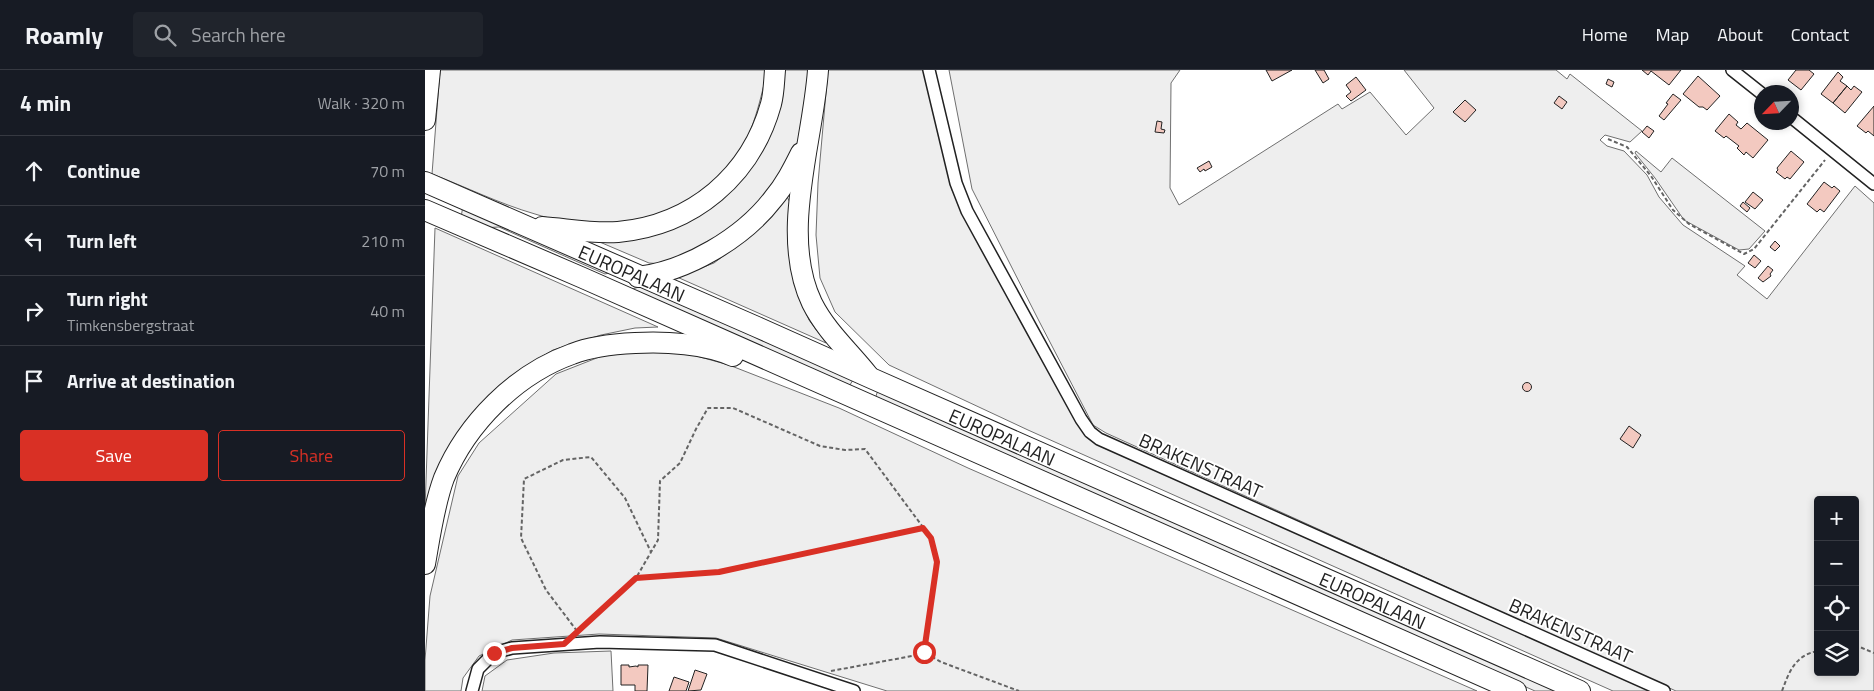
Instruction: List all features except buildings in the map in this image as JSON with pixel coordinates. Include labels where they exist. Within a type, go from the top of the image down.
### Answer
[{"type":"highway","points":[[425,120],[430,70]]},
{"type":"highway","points":[[527,226],[591,232],[618,232],[674,218],[709,198],[736,174],[761,134],[771,103],[775,70]]},
{"type":"highway","points":[[818,70],[798,214],[800,251],[805,283],[812,302],[823,322],[871,378]]},
{"type":"highway","points":[[583,278],[625,279],[643,277],[680,266],[717,248],[752,221],[774,199],[786,182],[809,138]]},
{"type":"highway","name":"EUROPALAAN","points":[[425,182],[1580,691]]},
{"type":"highway","name":"EUROPALAAN","points":[[425,210],[583,278],[1515,691]]},
{"type":"highway","points":[[425,564],[429,538],[444,480],[453,459],[467,438],[484,416],[512,388],[542,367],[572,353],[604,345],[671,344],[730,355],[781,377],[820,384]]},
{"type":"street","name":"BRAKENSTRAAT","points":[[929,70],[956,183],[967,211],[1081,420],[1090,432],[1099,439],[1664,691]]},
{"type":"street","points":[[1732,70],[1754,87]]},
{"type":"street","points":[[1799,123],[1874,184]]},
{"type":"street","points":[[472,691],[478,669],[494,653],[512,648],[600,642],[715,645],[854,691]]},
{"type":"path","points":[[1608,139],[1627,147],[1651,176],[1673,210],[1689,224],[1744,254],[1754,249],[1833,150]]},
{"type":"path","points":[[651,552],[625,498],[591,457],[563,460],[524,479],[521,538],[546,590],[579,633],[636,578],[658,540],[660,482],[680,464],[708,408],[733,408],[820,446],[845,450],[865,449],[931,538],[937,562],[924,652]]},
{"type":"path","points":[[636,578],[719,572],[923,528]]},
{"type":"path","points":[[1859,646],[1874,653]]},
{"type":"path","points":[[1782,691],[1790,668],[1808,652],[1814,651]]},
{"type":"path","points":[[807,676],[912,656],[924,652],[941,662],[1019,691]]},
{"type":"shaded area","points":[[440,70],[767,70],[767,72],[754,121],[744,145],[730,166],[711,185],[689,200],[665,211],[640,219],[613,223],[586,223],[560,220],[522,210],[432,174]]},
{"type":"shaded area","points":[[783,70],[811,70],[798,145],[764,202],[702,249],[663,264],[649,263],[595,240],[719,200],[740,182],[767,142]]},
{"type":"shaded area","points":[[828,70],[924,70],[952,190],[1082,430],[1653,691],[1613,691],[1028,430],[889,365],[835,312],[820,278],[816,235],[818,183]]},
{"type":"shaded area","points":[[949,70],[1180,70],[1171,83],[1170,188],[1179,205],[1338,104],[1342,109],[1370,92],[1406,135],[1434,108],[1404,70],[1556,70],[1567,79],[1570,74],[1642,131],[1630,142],[1605,135],[1600,140],[1607,146],[1624,151],[1647,175],[1659,197],[1683,225],[1745,266],[1737,275],[1767,299],[1855,186],[1874,203],[1874,691],[1676,691],[1106,433],[1093,425],[972,189]]},
{"type":"shaded area","points":[[1636,151],[1661,172],[1672,158],[1765,231],[1749,249],[1739,250],[1684,220],[1635,153]]},
{"type":"shaded area","points":[[787,197],[791,204],[805,310],[809,320],[826,343],[677,277],[714,263],[739,244]]},
{"type":"shaded area","points":[[463,205],[613,272],[605,274],[499,227],[480,228],[461,218]]},
{"type":"shaded area","points":[[435,228],[658,327],[635,328],[601,335],[553,350],[518,371],[487,398],[425,509]]},
{"type":"shaded area","points":[[642,286],[853,380],[848,388],[629,290]]},
{"type":"shaded area","points":[[612,352],[682,352],[729,365],[839,408],[968,468],[1477,691],[887,691],[716,638],[599,634],[512,640],[479,656],[463,678],[461,691],[425,691],[425,660],[430,596],[458,476],[479,443],[556,374]]},
{"type":"shaded area","points":[[878,390],[1559,691],[1535,691],[875,399]]},
{"type":"shaded area","points":[[611,651],[613,691],[482,691],[485,676],[507,660],[554,653]]},
{"type":"route","points":[[494,653],[512,648],[564,644],[579,633],[636,578],[719,572],[923,528],[931,538],[937,562],[924,652]]}]
